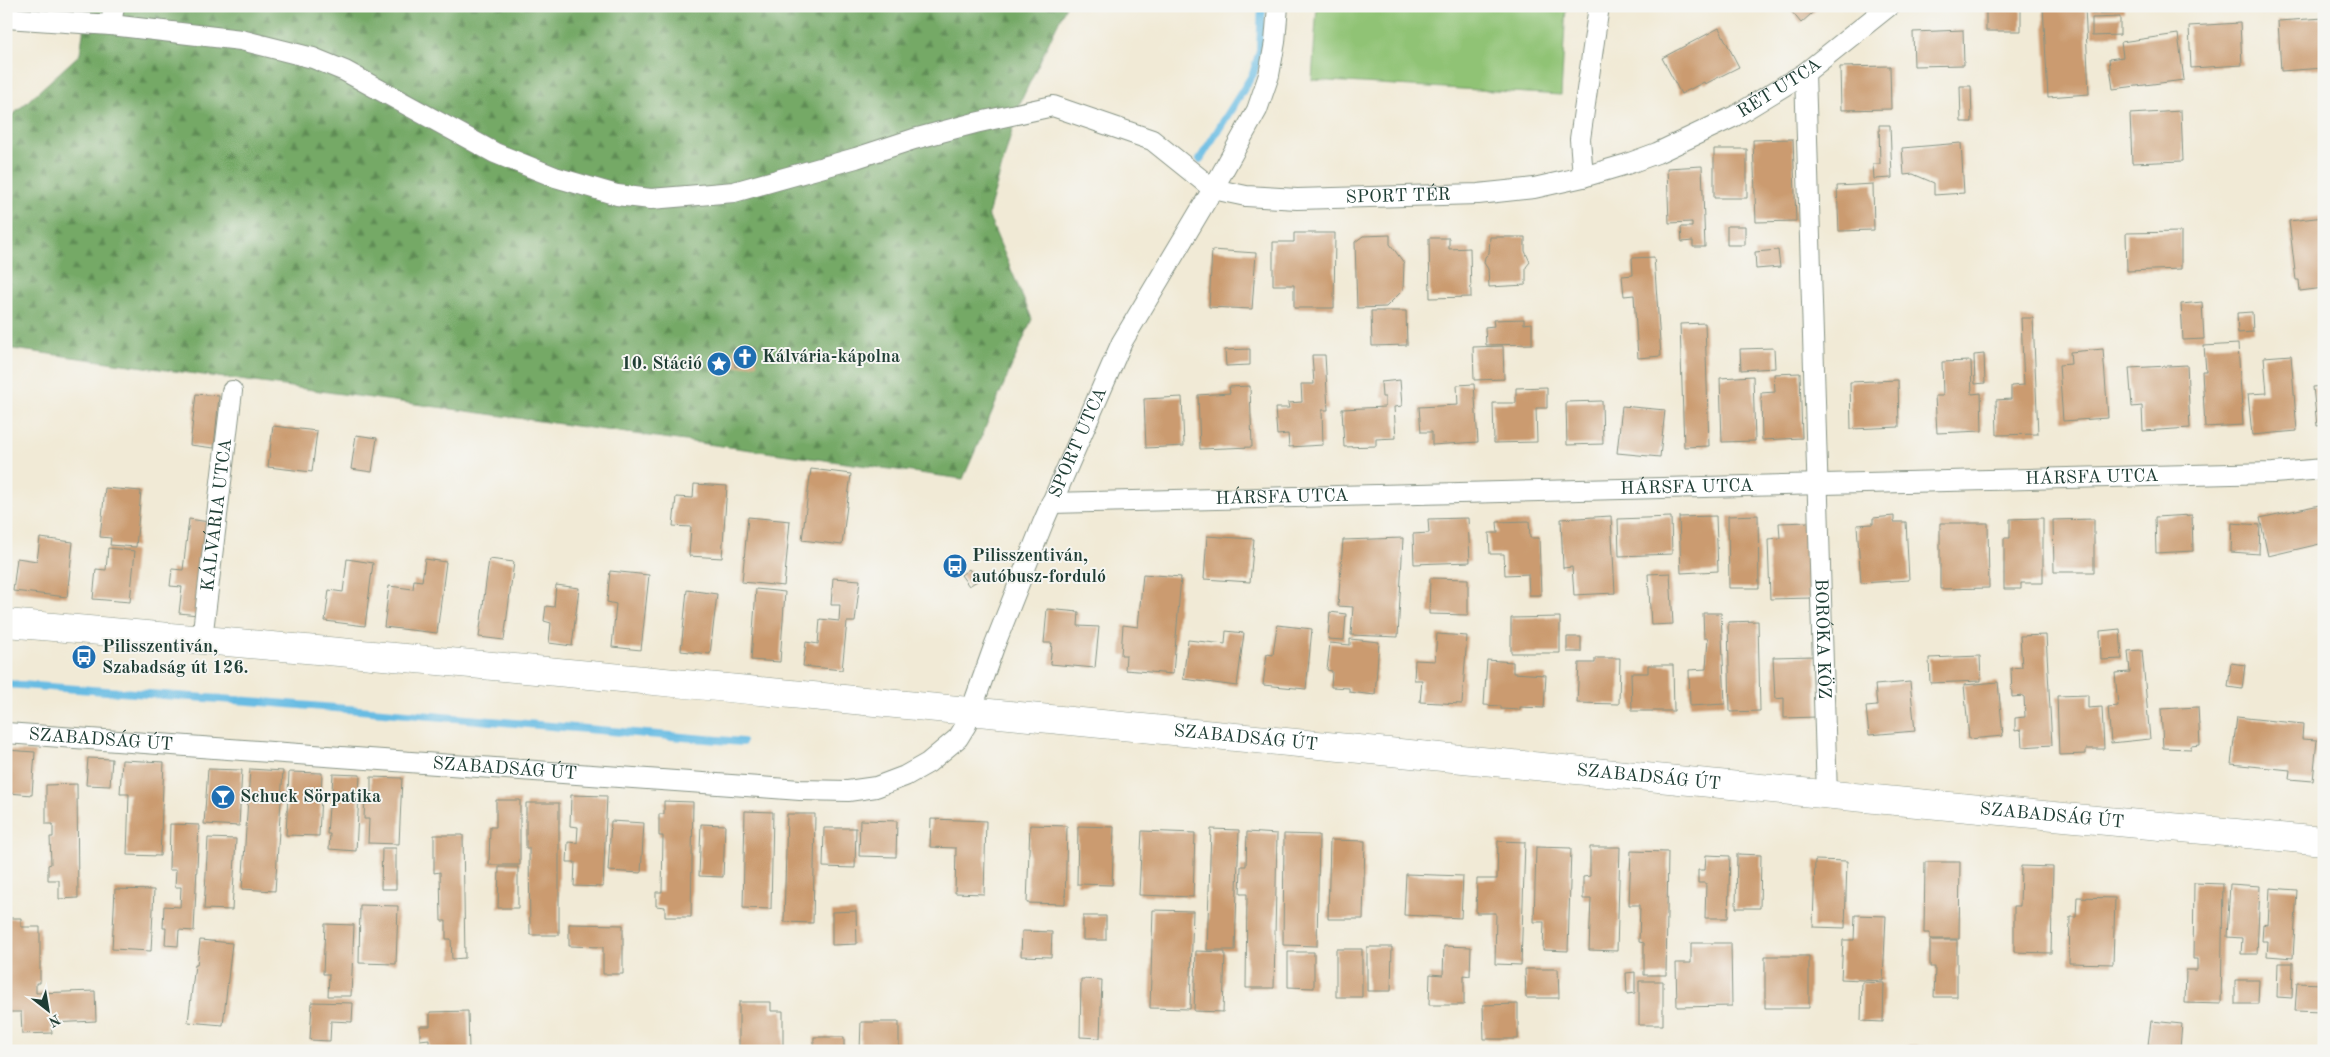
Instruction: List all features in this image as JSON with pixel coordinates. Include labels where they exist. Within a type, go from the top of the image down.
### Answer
[{"type":"main road","name":"SZABADSÁG ÚT","points":[[6,623],[202,639],[973,711],[1827,796],[2324,841]]},
{"type":"street","name":"SPORT UTCA","points":[[973,711],[995,644],[1051,504],[1122,342],[1213,189],[1257,110],[1269,75],[1276,42],[1278,6]]},
{"type":"street","points":[[1583,177],[1580,139],[1599,6]]},
{"type":"street","name":"RÉT UTCA","points":[[1657,153],[1735,116],[1805,73],[1889,6]]},
{"type":"street","points":[[6,18],[113,16],[241,40],[313,58],[346,71],[495,153],[555,178],[617,195],[651,199],[734,192],[856,158],[931,134],[1053,106],[1152,140],[1213,189]]},
{"type":"street","name":"BORÓKA KÖZ","points":[[1805,73],[1819,483],[1827,796]]},
{"type":"street","name":"SPORT TÉR","points":[[1213,189],[1246,196],[1297,199],[1478,194],[1534,188],[1583,177],[1657,153]]},
{"type":"street","name":"KÁLVÁRIA UTCA","points":[[202,639],[232,391]]},
{"type":"street","name":"HÁRSFA UTCA","points":[[1051,504],[1819,483],[2273,473],[2324,469]]},
{"type":"street","name":"SZABADSÁG ÚT","points":[[6,733],[681,783],[848,791],[876,788],[905,776],[928,763],[958,738],[973,711]]},
{"type":"green space","points":[[87,6],[1066,6],[1020,103],[988,215],[1032,319],[963,479],[6,348],[6,121],[80,54]]},
{"type":"green space","points":[[1317,6],[1566,6],[1561,95],[1312,80]]},
{"type":"building","points":[[1787,6],[1820,6],[1801,23]]},
{"type":"building","points":[[1986,6],[2021,6],[2021,31],[1986,31]]},
{"type":"building","points":[[2043,6],[2085,6],[2089,94],[2048,97]]},
{"type":"building","points":[[2091,6],[2124,6],[2124,12],[2092,14]]},
{"type":"building","points":[[2120,17],[2120,35],[2092,36],[2092,18]]},
{"type":"building","points":[[2324,18],[2324,68],[2281,71],[2278,21]]},
{"type":"building","points":[[2240,23],[2242,65],[2191,68],[2189,26]]},
{"type":"building","points":[[1719,28],[1739,67],[1681,94],[1662,58]]},
{"type":"building","points":[[1963,30],[1964,65],[1914,66],[1913,32]]},
{"type":"building","points":[[2178,34],[2184,80],[2113,89],[2109,59],[2123,57],[2121,42]]},
{"type":"building","points":[[1890,66],[1891,109],[1841,110],[1840,67]]},
{"type":"building","points":[[1960,86],[1971,86],[1972,122],[1961,122]]},
{"type":"building","points":[[2181,111],[2183,161],[2132,163],[2130,114]]},
{"type":"building","points":[[1879,125],[1890,125],[1892,178],[1874,179],[1873,164],[1880,164]]},
{"type":"building","points":[[1793,139],[1796,221],[1756,222],[1753,140]]},
{"type":"building","points":[[1961,143],[1964,193],[1934,195],[1934,183],[1913,174],[1904,175],[1902,148]]},
{"type":"building","points":[[1714,149],[1747,149],[1747,198],[1714,198]]},
{"type":"building","points":[[1702,166],[1705,247],[1693,247],[1693,241],[1682,242],[1681,227],[1692,227],[1692,222],[1669,223],[1667,168]]},
{"type":"building","points":[[1873,184],[1874,230],[1839,231],[1837,186]]},
{"type":"building","points":[[2324,217],[2324,288],[2300,291],[2299,280],[2296,280],[2289,221]]},
{"type":"building","points":[[1727,226],[1745,226],[1745,245],[1727,245]]},
{"type":"building","points":[[2181,232],[2181,269],[2127,271],[2126,233]]},
{"type":"building","points":[[1294,233],[1335,233],[1334,308],[1294,308],[1294,285],[1273,285],[1273,242],[1294,242]]},
{"type":"building","points":[[1390,235],[1390,244],[1404,263],[1403,290],[1386,307],[1357,308],[1355,242],[1363,236]]},
{"type":"building","points":[[1490,237],[1525,237],[1525,251],[1530,262],[1526,267],[1526,285],[1489,287],[1488,269],[1484,263],[1485,257],[1489,253]]},
{"type":"building","points":[[1429,238],[1449,238],[1449,249],[1470,248],[1471,297],[1430,298]]},
{"type":"building","points":[[1212,250],[1256,253],[1252,309],[1209,307]]},
{"type":"building","points":[[1778,250],[1780,267],[1756,269],[1755,252]]},
{"type":"building","points":[[1654,257],[1661,356],[1638,358],[1634,295],[1624,296],[1622,276],[1633,275],[1632,258]]},
{"type":"building","points":[[2202,302],[2204,339],[2183,340],[2181,304]]},
{"type":"building","points":[[1371,311],[1406,311],[1407,345],[1372,346]]},
{"type":"building","points":[[2252,312],[2253,332],[2238,333],[2237,313]]},
{"type":"building","points":[[2021,318],[2033,318],[2038,434],[1997,435],[1996,400],[2011,399],[2011,386],[2024,385]]},
{"type":"building","points":[[1524,319],[1524,324],[1532,323],[1532,344],[1486,345],[1485,327],[1494,326],[1493,320]]},
{"type":"building","points":[[1705,323],[1709,446],[1684,447],[1680,324]]},
{"type":"building","points":[[2238,344],[2243,425],[2205,427],[2202,371],[2206,371],[2204,346]]},
{"type":"building","points":[[1503,346],[1504,379],[1474,380],[1473,347]]},
{"type":"building","name":"Kálvária-kápolna","points":[[755,347],[757,364],[735,367],[733,349]]},
{"type":"building","points":[[1774,348],[1775,368],[1741,370],[1740,349]]},
{"type":"building","points":[[1250,349],[1250,365],[1226,366],[1225,350]]},
{"type":"building","points":[[2103,349],[2108,418],[2063,421],[2059,365],[2071,364],[2070,352]]},
{"type":"building","points":[[1984,354],[1985,383],[1975,384],[1974,355]]},
{"type":"building","points":[[1312,355],[1325,355],[1328,410],[1322,410],[1323,445],[1289,447],[1288,434],[1277,435],[1275,408],[1289,408],[1288,403],[1302,402],[1301,384],[1314,384]]},
{"type":"building","points":[[2291,355],[2297,431],[2252,435],[2248,394],[2267,393],[2264,357]]},
{"type":"building","points":[[1971,361],[1972,394],[1981,393],[1982,431],[1937,433],[1935,396],[1943,396],[1942,362]]},
{"type":"building","points":[[2187,365],[2190,428],[2143,431],[2142,406],[2132,407],[2129,368]]},
{"type":"building","points":[[1800,373],[1802,438],[1762,440],[1761,393],[1775,392],[1774,374]]},
{"type":"building","points":[[1753,376],[1755,441],[1722,442],[1720,378]]},
{"type":"building","points":[[1400,380],[1402,406],[1394,407],[1396,438],[1376,439],[1376,446],[1344,447],[1342,409],[1385,407],[1385,397],[1382,397],[1381,382]]},
{"type":"building","points":[[1898,380],[1899,427],[1851,429],[1850,382]]},
{"type":"building","points":[[1474,384],[1478,442],[1432,445],[1432,432],[1421,432],[1419,407],[1458,405],[1457,385]]},
{"type":"building","points":[[1250,386],[1252,447],[1200,449],[1198,395],[1230,393],[1229,387]]},
{"type":"building","points":[[2324,386],[2324,425],[2317,426],[2313,387]]},
{"type":"building","points":[[1547,387],[1547,408],[1536,408],[1537,442],[1494,443],[1493,403],[1516,403],[1516,388]]},
{"type":"building","points":[[196,394],[219,396],[214,448],[190,445]]},
{"type":"building","points":[[1182,397],[1184,446],[1146,448],[1144,399]]},
{"type":"building","points":[[1602,401],[1603,444],[1567,445],[1566,402]]},
{"type":"building","points":[[1622,406],[1665,410],[1660,457],[1617,453]]},
{"type":"building","points":[[273,426],[317,431],[312,472],[268,467]]},
{"type":"building","points":[[356,435],[377,438],[372,472],[351,469]]},
{"type":"building","points":[[811,469],[851,474],[842,545],[802,540]]},
{"type":"building","points":[[694,484],[727,486],[722,558],[689,556],[691,527],[673,526],[676,497],[693,498]]},
{"type":"building","points":[[105,488],[141,491],[136,547],[110,545],[111,538],[100,537]]},
{"type":"building","points":[[2324,504],[2324,543],[2268,556],[2260,518]]},
{"type":"building","points":[[1758,515],[1759,588],[1729,588],[1728,516]]},
{"type":"building","points":[[2192,515],[2193,551],[2156,553],[2155,517]]},
{"type":"building","points":[[1611,516],[1615,593],[1574,595],[1572,567],[1563,568],[1561,519]]},
{"type":"building","points":[[1716,516],[1718,571],[1681,573],[1679,517]]},
{"type":"building","points":[[1894,516],[1894,522],[1906,522],[1909,580],[1861,583],[1857,525],[1873,524],[1873,518]]},
{"type":"building","points":[[748,517],[790,521],[784,586],[742,582]]},
{"type":"building","points":[[1671,517],[1672,554],[1619,556],[1618,519]]},
{"type":"building","points":[[1468,518],[1470,562],[1414,564],[1413,534],[1429,533],[1428,519]]},
{"type":"building","points":[[2043,518],[2043,583],[2021,583],[2021,589],[2004,589],[2004,538],[2010,538],[2010,519]]},
{"type":"building","points":[[189,519],[209,522],[198,615],[179,613],[182,587],[170,586],[172,569],[183,570]]},
{"type":"building","points":[[2094,519],[2094,572],[2054,572],[2053,520]]},
{"type":"building","points":[[1529,521],[1530,538],[1539,538],[1541,595],[1529,595],[1528,574],[1505,575],[1504,554],[1490,554],[1489,533],[1498,533],[1497,522]]},
{"type":"building","points":[[1809,522],[1811,598],[1770,599],[1768,539],[1780,538],[1779,523]]},
{"type":"building","points":[[1940,523],[1988,523],[1989,588],[1940,589]]},
{"type":"building","points":[[2232,523],[2260,525],[2259,554],[2231,552]]},
{"type":"building","points":[[1207,536],[1254,539],[1250,582],[1204,579]]},
{"type":"building","points":[[40,538],[73,542],[67,597],[13,591],[17,558],[37,561]]},
{"type":"building","points":[[1403,538],[1398,637],[1351,635],[1353,607],[1338,606],[1343,540]]},
{"type":"building","points":[[108,548],[135,551],[130,602],[93,599],[96,569],[106,570]]},
{"type":"building","points":[[347,559],[373,563],[365,626],[325,621],[329,590],[343,592]]},
{"type":"building","points":[[425,559],[446,562],[437,633],[384,627],[389,586],[413,589],[414,580],[422,581]]},
{"type":"building","points":[[489,559],[514,562],[504,640],[479,637]]},
{"type":"building","points":[[969,569],[977,581],[969,586],[961,575]]},
{"type":"building","points":[[610,571],[649,575],[641,650],[612,647],[616,604],[607,602]]},
{"type":"building","points":[[1670,573],[1673,624],[1651,625],[1648,574]]},
{"type":"building","points":[[1143,574],[1181,577],[1173,674],[1125,670],[1126,655],[1121,655],[1123,625],[1138,627]]},
{"type":"building","points":[[833,578],[860,580],[855,622],[847,622],[842,670],[803,666],[806,642],[818,644],[820,619],[839,621],[840,605],[831,605]]},
{"type":"building","points":[[1430,578],[1468,579],[1468,615],[1429,614]]},
{"type":"building","points":[[556,585],[579,588],[572,646],[549,643],[551,623],[544,621],[546,606],[554,607]]},
{"type":"building","points":[[756,589],[785,592],[780,662],[751,660]]},
{"type":"building","points":[[687,590],[717,594],[710,654],[681,651]]},
{"type":"building","points":[[1047,609],[1079,612],[1078,626],[1099,627],[1095,668],[1050,664],[1052,643],[1044,643]]},
{"type":"building","points":[[1330,612],[1346,614],[1344,640],[1328,639]]},
{"type":"building","points":[[1703,613],[1721,613],[1725,704],[1690,706],[1689,670],[1706,669],[1708,638],[1704,638]]},
{"type":"building","points":[[1560,617],[1560,653],[1511,653],[1511,618]]},
{"type":"building","points":[[1758,621],[1760,711],[1730,712],[1728,622]]},
{"type":"building","points":[[1277,625],[1312,629],[1306,689],[1263,685],[1267,654],[1273,655]]},
{"type":"building","points":[[2120,629],[2122,659],[2101,660],[2100,631]]},
{"type":"building","points":[[1226,631],[1244,633],[1237,686],[1183,679],[1188,640],[1225,644]]},
{"type":"building","points":[[1437,634],[1467,636],[1462,704],[1420,702],[1422,680],[1414,680],[1415,660],[1435,661]]},
{"type":"building","points":[[2046,635],[2052,745],[2022,747],[2021,730],[2015,731],[2015,718],[2025,717],[2024,696],[2012,697],[2011,668],[2022,667],[2020,636]]},
{"type":"building","points":[[1567,637],[1581,637],[1581,652],[1567,652]]},
{"type":"building","points":[[1350,639],[1379,642],[1375,695],[1349,692],[1349,688],[1331,687],[1332,671],[1327,670],[1330,643],[1350,645]]},
{"type":"building","points":[[2142,650],[2150,739],[2111,743],[2108,707],[2118,706],[2115,673],[2130,672],[2128,651]]},
{"type":"building","points":[[1815,656],[1817,717],[1784,718],[1784,698],[1775,699],[1773,657]]},
{"type":"building","points":[[1980,656],[1981,681],[1930,683],[1929,658]]},
{"type":"building","points":[[1595,658],[1620,658],[1619,704],[1577,703],[1579,663],[1595,663]]},
{"type":"building","points":[[1487,660],[1513,662],[1513,673],[1546,675],[1544,708],[1520,707],[1520,710],[1501,709],[1501,706],[1484,705]]},
{"type":"building","points":[[2231,663],[2245,665],[2242,689],[2228,687]]},
{"type":"building","points":[[1648,665],[1673,665],[1674,711],[1632,711],[1631,673],[1648,673]]},
{"type":"building","points":[[1910,682],[1915,731],[1869,735],[1866,707],[1877,706],[1875,685]]},
{"type":"building","points":[[1998,682],[2003,736],[1969,739],[1964,685]]},
{"type":"building","points":[[2088,695],[2088,708],[2102,707],[2104,749],[2086,749],[2086,754],[2059,755],[2057,696]]},
{"type":"building","points":[[2198,707],[2200,745],[2191,746],[2191,749],[2163,748],[2161,709]]},
{"type":"building","points":[[2237,717],[2303,724],[2302,739],[2317,740],[2313,781],[2289,779],[2290,770],[2231,764]]},
{"type":"building","points":[[6,750],[35,752],[32,795],[9,793],[9,787],[6,787]]},
{"type":"building","points":[[88,758],[112,759],[110,786],[86,785]]},
{"type":"building","points":[[122,760],[164,762],[160,856],[127,855],[129,794],[120,794]]},
{"type":"building","name":"Schuck Sörpatika","points":[[208,769],[242,770],[239,826],[204,824]]},
{"type":"building","points":[[250,769],[283,771],[275,891],[242,889]]},
{"type":"building","points":[[289,772],[322,773],[319,836],[286,835]]},
{"type":"building","points":[[333,774],[360,775],[356,851],[329,849],[330,834],[327,834]]},
{"type":"building","points":[[371,777],[402,778],[399,844],[368,843],[369,819],[364,819],[365,794],[371,794]]},
{"type":"building","points":[[77,784],[78,898],[59,899],[59,880],[48,880],[48,865],[51,864],[50,837],[53,837],[53,824],[46,824],[46,785]]},
{"type":"building","points":[[571,795],[607,796],[603,887],[574,886],[575,862],[567,862],[568,842],[577,843],[578,827],[570,826]]},
{"type":"building","points":[[496,800],[520,800],[520,865],[489,865],[490,827],[496,827]]},
{"type":"building","points":[[664,801],[693,802],[691,917],[665,917],[665,907],[656,906],[656,892],[662,892],[663,836],[659,836],[659,814],[664,814]]},
{"type":"building","points":[[526,803],[559,803],[559,935],[530,935],[529,848],[526,848]]},
{"type":"building","points":[[745,811],[773,812],[771,909],[743,908]]},
{"type":"building","points":[[787,814],[815,814],[813,923],[784,922]]},
{"type":"building","points":[[931,819],[986,821],[984,894],[955,893],[956,848],[930,847]]},
{"type":"building","points":[[860,820],[897,821],[896,857],[859,856]]},
{"type":"building","points":[[611,821],[644,823],[641,873],[608,871]]},
{"type":"building","points":[[170,824],[199,825],[194,931],[179,930],[178,946],[165,945],[166,928],[163,928],[164,906],[180,907],[181,887],[175,887],[176,870],[169,870]]},
{"type":"building","points":[[701,824],[725,825],[723,877],[699,876]]},
{"type":"building","points":[[1030,825],[1067,826],[1065,904],[1027,903]]},
{"type":"building","points":[[1078,826],[1114,827],[1112,885],[1077,884]]},
{"type":"building","points":[[824,828],[856,828],[855,868],[823,867]]},
{"type":"building","points":[[1211,829],[1239,830],[1235,950],[1207,950]]},
{"type":"building","points":[[1142,831],[1195,833],[1193,897],[1139,895]]},
{"type":"building","points":[[1247,832],[1277,834],[1274,988],[1246,988],[1247,894],[1240,894],[1241,866],[1246,866]]},
{"type":"building","points":[[1284,834],[1319,835],[1317,946],[1283,945]]},
{"type":"building","points":[[434,835],[463,835],[465,958],[452,959],[451,939],[446,939],[446,921],[441,921],[440,872],[434,873]]},
{"type":"building","points":[[208,838],[236,839],[232,910],[204,909]]},
{"type":"building","points":[[1330,840],[1365,841],[1363,919],[1328,919]]},
{"type":"building","points":[[1498,841],[1525,842],[1521,965],[1495,964],[1496,913],[1476,913],[1477,879],[1497,879]]},
{"type":"building","points":[[1536,847],[1571,848],[1568,951],[1543,950],[1544,922],[1534,922]]},
{"type":"building","points":[[1590,847],[1620,847],[1617,951],[1589,950],[1591,899],[1583,899],[1583,877],[1590,876]]},
{"type":"building","points":[[382,848],[396,848],[396,889],[381,889]]},
{"type":"building","points":[[1631,851],[1668,852],[1666,975],[1644,975],[1644,943],[1639,942],[1640,905],[1629,905]]},
{"type":"building","points":[[1737,854],[1761,855],[1760,908],[1736,908]]},
{"type":"building","points":[[1706,855],[1730,856],[1728,918],[1705,918],[1706,883],[1698,883],[1698,870],[1705,870]]},
{"type":"building","points":[[1815,860],[1847,861],[1845,928],[1813,927]]},
{"type":"building","points":[[1925,862],[1960,862],[1959,939],[1930,939],[1930,933],[1924,933]]},
{"type":"building","points":[[2021,866],[2053,867],[2051,953],[2014,952],[2014,906],[2020,906]]},
{"type":"building","points":[[499,867],[518,867],[518,908],[498,908]]},
{"type":"building","points":[[1406,874],[1463,876],[1461,918],[1404,915]]},
{"type":"building","points":[[2194,883],[2223,884],[2221,1004],[2185,1003],[2186,970],[2197,970],[2197,959],[2193,959]]},
{"type":"building","points":[[2230,884],[2260,886],[2257,954],[2241,954],[2242,938],[2227,937]]},
{"type":"building","points":[[2270,888],[2297,890],[2293,958],[2267,956],[2268,941],[2262,941],[2263,924],[2268,925]]},
{"type":"building","points":[[115,889],[154,890],[151,951],[112,949]]},
{"type":"building","points":[[2077,897],[2115,898],[2113,964],[2069,963],[2070,917],[2076,917]]},
{"type":"building","points":[[360,905],[398,906],[396,964],[359,963]]},
{"type":"building","points":[[1153,910],[1193,911],[1190,1009],[1150,1008]]},
{"type":"building","points":[[856,911],[857,944],[832,945],[832,912]]},
{"type":"building","points":[[1855,915],[1886,916],[1883,981],[1841,979],[1843,940],[1854,940]]},
{"type":"building","points":[[1083,916],[1106,916],[1106,940],[1083,940]]},
{"type":"building","points":[[6,918],[21,918],[21,927],[40,927],[40,983],[36,983],[36,993],[95,991],[96,1021],[51,1023],[52,1033],[22,1034],[21,1012],[6,1012]]},
{"type":"building","points":[[325,924],[354,925],[351,996],[328,996],[329,974],[323,974]]},
{"type":"building","points":[[569,924],[623,925],[623,974],[603,974],[603,947],[569,946]]},
{"type":"building","points":[[1022,931],[1052,932],[1051,957],[1021,956]]},
{"type":"building","points":[[200,940],[232,943],[223,1025],[188,1022]]},
{"type":"building","points":[[1930,940],[1957,940],[1957,997],[1934,997],[1935,967],[1930,967]]},
{"type":"building","points":[[1691,943],[1731,943],[1732,1006],[1677,1007],[1676,963],[1691,963]]},
{"type":"building","points":[[1444,946],[1471,947],[1470,976],[1464,975],[1464,1005],[1429,1005],[1430,974],[1443,975]]},
{"type":"building","points":[[1367,947],[1392,947],[1391,991],[1367,991]]},
{"type":"building","points":[[1336,949],[1362,949],[1362,997],[1336,997]]},
{"type":"building","points":[[1196,951],[1225,952],[1223,1012],[1194,1011]]},
{"type":"building","points":[[1288,952],[1314,952],[1314,988],[1288,987]]},
{"type":"building","points":[[1765,956],[1809,956],[1809,1008],[1765,1008]]},
{"type":"building","points":[[2278,963],[2293,963],[2292,998],[2277,997]]},
{"type":"building","points":[[1525,969],[1558,969],[1559,998],[1526,998]]},
{"type":"building","points":[[1635,972],[1635,993],[1627,994],[1626,973]]},
{"type":"building","points":[[1081,979],[1102,980],[1100,1038],[1080,1037]]},
{"type":"building","points":[[2235,980],[2259,980],[2258,1004],[2235,1004]]},
{"type":"building","points":[[1639,981],[1663,981],[1663,1025],[1639,1025]]},
{"type":"building","points":[[1862,982],[1884,983],[1883,1022],[1861,1021]]},
{"type":"building","points":[[2297,983],[2323,984],[2322,1012],[2295,1011]]},
{"type":"building","points":[[312,1002],[353,1003],[352,1022],[331,1021],[330,1041],[310,1040]]},
{"type":"building","points":[[739,1002],[771,1002],[771,1011],[783,1011],[783,1051],[739,1051]]},
{"type":"building","points":[[1518,1004],[1518,1039],[1484,1039],[1483,1005]]},
{"type":"building","points":[[468,1011],[469,1051],[429,1051],[429,1039],[420,1040],[420,1026],[430,1026],[430,1012]]},
{"type":"building","points":[[2151,1021],[2182,1024],[2180,1048],[2148,1045]]},
{"type":"building","points":[[861,1022],[899,1022],[899,1051],[860,1051]]},
{"type":"building","points":[[814,1037],[844,1037],[844,1051],[814,1051]]},
{"type":"building","points":[[1905,1046],[1924,1046],[1924,1051],[1905,1051]]},
{"type":"waterway","points":[[1200,159],[1253,74],[1260,50],[1262,6]]},
{"type":"waterway","points":[[6,684],[263,702],[742,742]]},
{"type":"place","name":"Kálvária-kápolna","points":[[745,357]]},
{"type":"place","name":"10. Stáció","points":[[719,364]]},
{"type":"place","name":"Pilisszentiván, autóbusz-forduló","points":[[955,566]]},
{"type":"place","name":"Pilisszentiván, Szabadság út 126.","points":[[84,657]]},
{"type":"place","name":"Schuck Sörpatika","points":[[223,797]]}]
